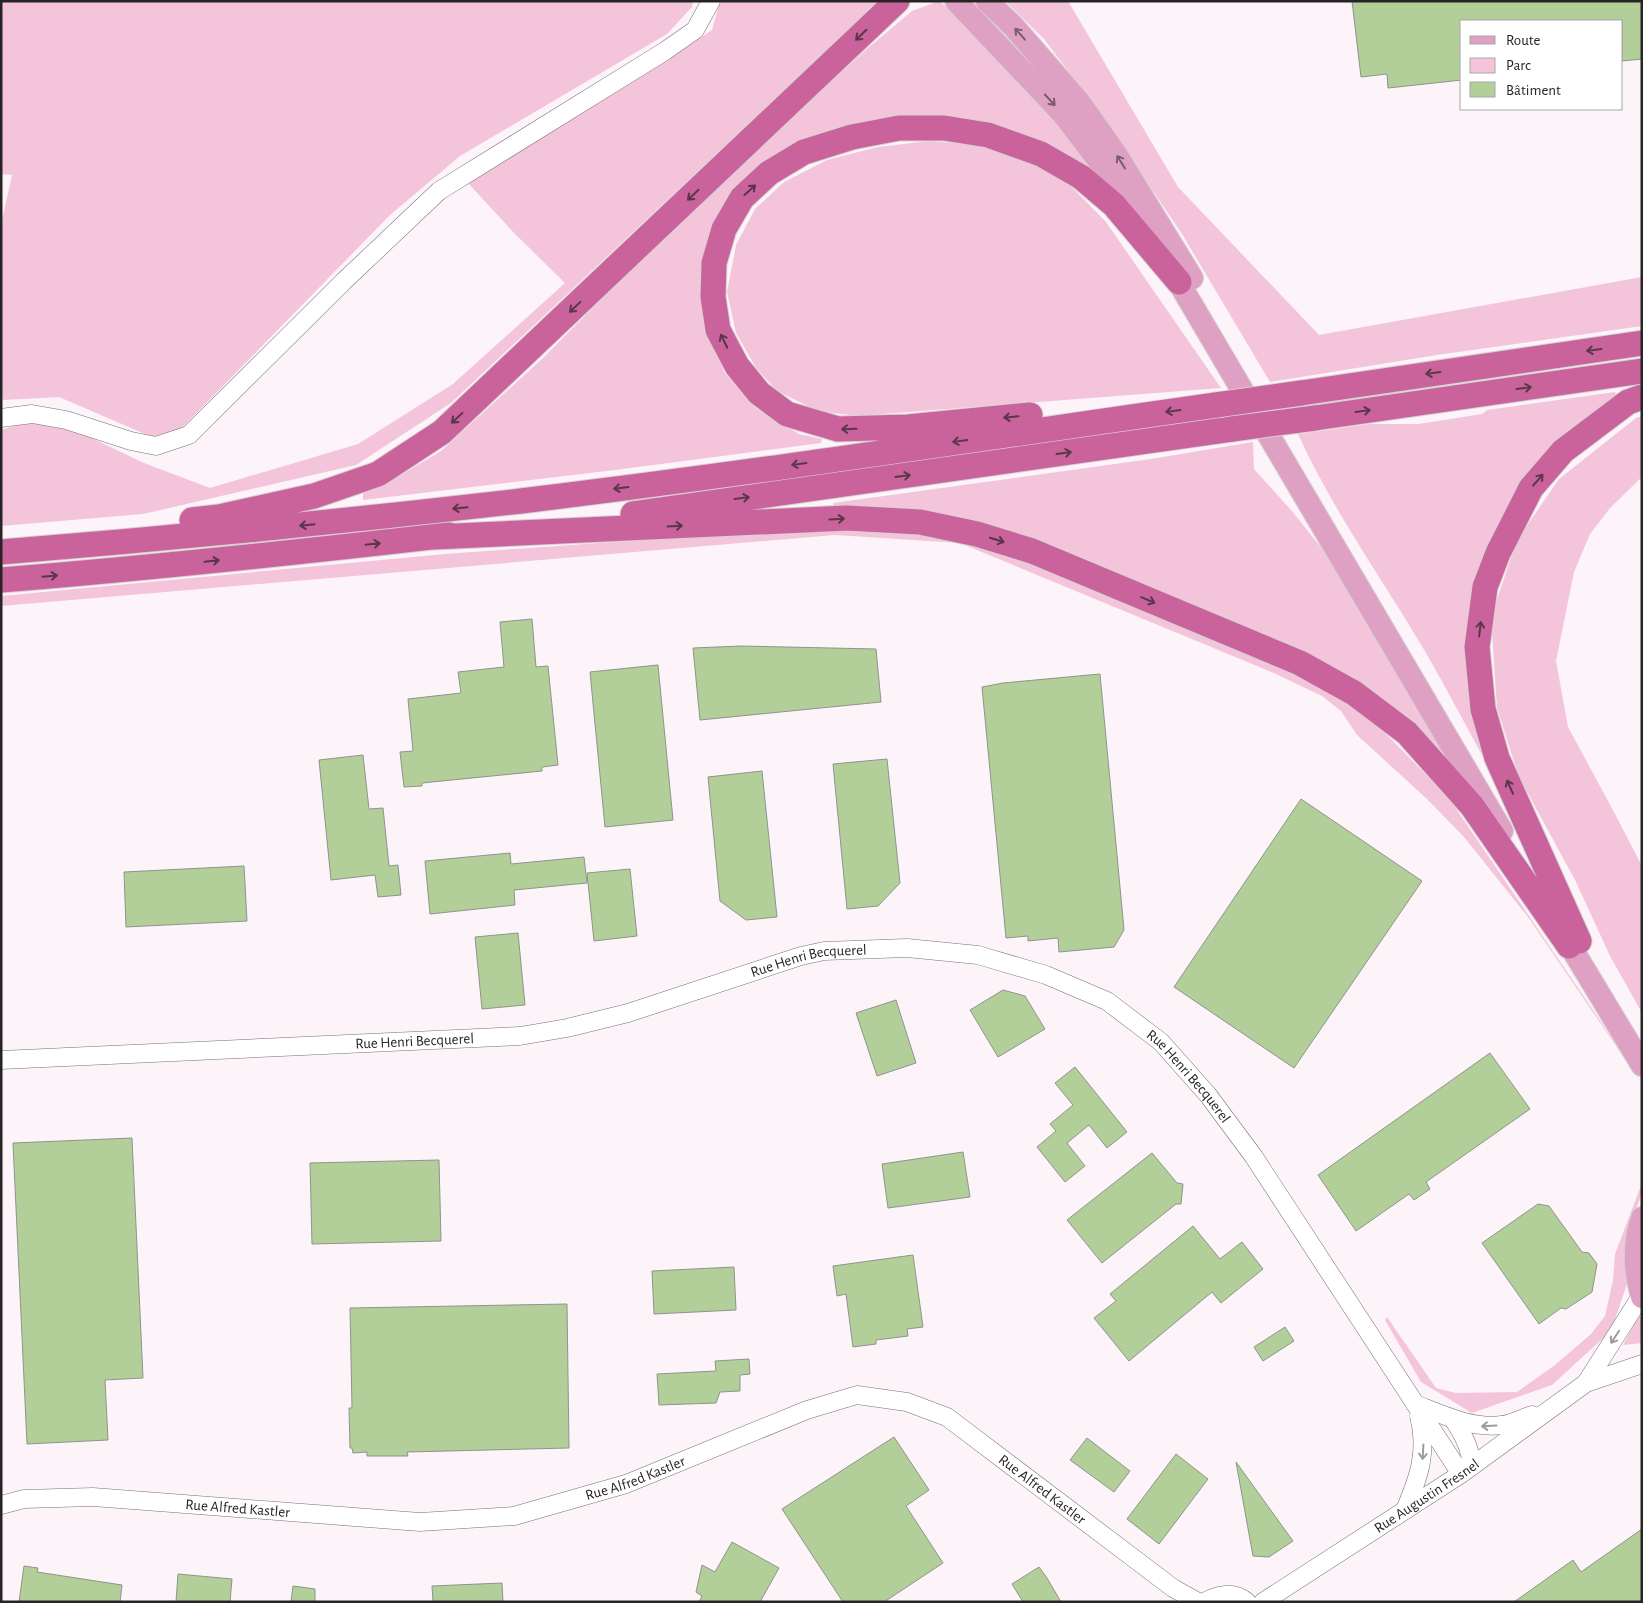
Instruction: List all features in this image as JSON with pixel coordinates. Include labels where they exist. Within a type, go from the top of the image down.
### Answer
[{"type":"highway","points":[[1,544],[50,535],[219,517],[314,496],[378,474],[442,432],[897,1]]},
{"type":"highway","points":[[1130,417],[1066,412],[908,427],[838,429],[787,414],[759,393],[737,366],[718,330],[713,297],[714,263],[724,229],[742,198],[769,173],[804,152],[852,138],[899,128],[944,128],[988,135],[1041,154],[1081,177],[1114,205],[1179,282]]},
{"type":"highway","points":[[1,552],[270,529],[524,500],[804,464],[1642,343]]},
{"type":"highway","points":[[1,580],[136,569],[606,517],[1642,371]]},
{"type":"highway","points":[[1575,945],[1497,758],[1482,709],[1477,647],[1485,586],[1498,553],[1531,488],[1564,451],[1628,402],[1642,398]]},
{"type":"highway","points":[[434,537],[847,518],[920,522],[977,534],[1032,551],[1300,663],[1354,694],[1407,734],[1472,806],[1575,945]]},
{"type":"main road","points":[[956,1],[1063,114],[1122,191],[1179,282],[1575,945],[1642,1038]]},
{"type":"main road","points":[[987,1],[1013,26],[1080,102],[1116,154],[1197,286],[1328,508],[1642,1065]]},
{"type":"main road","points":[[1642,1218],[1637,1234],[1635,1265],[1642,1296]]},
{"type":"street","points":[[1,418],[32,414],[66,420],[131,441],[156,446],[189,435],[439,191],[695,30],[711,1]]},
{"type":"street","name":"Rue Henri Becquerel","points":[[1,1060],[520,1036],[567,1028],[628,1013],[801,956],[824,951],[907,948],[978,955],[1046,975],[1107,1001],[1161,1042],[1208,1095],[1254,1156],[1415,1404],[1466,1470]]},
{"type":"street","points":[[1586,1383],[1642,1296]]},
{"type":"street","points":[[1586,1383],[1642,1364]]},
{"type":"street","name":"Rue Augustin Fresnel","points":[[1263,1602],[1466,1470],[1586,1383]]},
{"type":"street","name":"Rue Alfred Kastler","points":[[1,1505],[24,1499],[93,1497],[420,1522],[514,1516],[626,1484],[806,1410],[857,1395],[907,1402],[947,1417],[1173,1588],[1198,1602]]},
{"type":"street","points":[[1415,1404],[1479,1426],[1504,1425],[1552,1408]]},
{"type":"street","name":"Rue Henri Becquerel","points":[[1405,1510],[1418,1481],[1423,1456],[1423,1432],[1415,1404]]},
{"type":"street","points":[[1453,1418],[1467,1440],[1471,1454],[1466,1470]]},
{"type":"street","points":[[1204,1602],[1214,1596],[1229,1594],[1243,1598],[1247,1602]]},
{"type":"green space","points":[[1,1],[693,1],[692,7],[667,34],[460,156],[390,215],[179,431],[152,437],[59,397],[3,400],[1,390],[1,225],[12,175],[1,174]]},
{"type":"green space","points":[[720,1],[879,1],[451,403],[356,465],[143,514],[1,526],[1,430],[27,422],[79,432],[144,463],[210,488],[358,444],[453,384],[565,283],[515,234],[467,182],[672,57],[712,30]]},
{"type":"green space","points":[[939,1],[961,18],[1017,70],[1109,183],[1052,148],[830,133],[731,198],[703,301],[724,372],[756,408],[799,434],[822,439],[821,443],[363,500],[363,492],[402,474],[441,451],[543,358],[651,249],[754,150],[912,11]]},
{"type":"green space","points":[[1005,1],[1068,1],[1178,187],[1319,335],[1642,277],[1642,326],[1437,355],[1270,382],[1182,234],[1105,120],[1044,39]]},
{"type":"green space","points":[[929,141],[993,146],[1062,177],[1106,222],[1221,388],[857,416],[818,411],[777,391],[756,368],[736,333],[727,292],[736,245],[755,209],[784,182],[827,160],[878,147]]},
{"type":"green space","points":[[1615,392],[1618,399],[1540,466],[1473,611],[1510,806],[1426,653],[1359,545],[1312,463],[1298,434],[1370,424],[1419,424],[1482,414],[1487,410]]},
{"type":"green space","points":[[1642,416],[1642,477],[1610,508],[1590,534],[1574,572],[1556,661],[1568,727],[1642,866],[1642,1013],[1610,956],[1575,880],[1519,777],[1497,708],[1491,617],[1517,540],[1559,479],[1636,418]]},
{"type":"green space","points":[[1253,442],[1254,469],[1291,510],[1352,586],[1486,808],[1401,720],[1044,547],[835,512],[833,503],[1151,459]]},
{"type":"green space","points":[[915,528],[975,539],[1345,695],[1448,797],[1642,1084],[1528,917],[1464,837],[1427,799],[1357,735],[1341,711],[1322,696],[1276,674],[960,543],[835,535],[1,606],[1,596],[445,554],[669,538]]},
{"type":"green space","points":[[1642,1183],[1642,1194],[1625,1237],[1628,1281],[1611,1331],[1552,1385],[1472,1413],[1421,1382],[1385,1320],[1387,1317],[1436,1388],[1456,1393],[1517,1392],[1555,1365],[1591,1334],[1605,1316],[1613,1280],[1615,1254]]},
{"type":"green space","points":[[1639,1315],[1642,1319],[1642,1343],[1623,1345]]},
{"type":"building","points":[[1352,1],[1642,1],[1642,59],[1623,61],[1623,20],[1460,20],[1460,80],[1388,88],[1387,74],[1361,77]]},
{"type":"building","points":[[532,619],[536,667],[548,666],[558,765],[542,767],[542,771],[422,783],[422,786],[404,787],[400,752],[413,751],[408,699],[461,693],[458,672],[504,667],[500,622]]},
{"type":"building","points":[[741,646],[876,649],[881,702],[700,720],[693,648]]},
{"type":"building","points":[[658,665],[673,820],[605,827],[590,672]]},
{"type":"building","points":[[1100,674],[1124,930],[1114,947],[1059,952],[1058,938],[1028,941],[1028,936],[1006,938],[982,687],[1003,683]]},
{"type":"building","points":[[363,755],[369,809],[383,808],[389,866],[398,865],[401,895],[378,897],[375,875],[331,880],[319,760]]},
{"type":"building","points":[[887,759],[900,883],[878,906],[847,909],[833,764]]},
{"type":"building","points":[[762,771],[777,917],[746,920],[720,901],[708,777]]},
{"type":"building","points":[[1301,799],[1422,881],[1294,1068],[1174,987]]},
{"type":"building","points":[[510,853],[511,864],[584,857],[587,883],[514,890],[515,905],[430,914],[425,861]]},
{"type":"building","points":[[244,866],[247,921],[126,927],[124,872]]},
{"type":"building","points":[[630,869],[637,936],[594,941],[587,873]]},
{"type":"building","points":[[518,933],[525,1005],[482,1009],[475,937]]},
{"type":"building","points":[[1003,990],[1025,996],[1045,1029],[998,1057],[970,1010]]},
{"type":"building","points":[[896,1000],[916,1063],[877,1076],[856,1013]]},
{"type":"building","points":[[1490,1053],[1530,1109],[1426,1182],[1430,1189],[1414,1200],[1409,1194],[1356,1231],[1318,1175]]},
{"type":"building","points":[[1075,1067],[1127,1132],[1107,1148],[1089,1125],[1067,1143],[1085,1166],[1065,1182],[1037,1147],[1056,1131],[1050,1124],[1073,1105],[1055,1083]]},
{"type":"building","points":[[132,1138],[143,1378],[105,1380],[108,1440],[27,1444],[13,1143]]},
{"type":"building","points":[[963,1152],[970,1197],[888,1208],[882,1164]]},
{"type":"building","points":[[1152,1153],[1177,1183],[1183,1184],[1181,1204],[1176,1204],[1102,1263],[1067,1220]]},
{"type":"building","points":[[439,1160],[441,1241],[312,1244],[310,1163]]},
{"type":"building","points":[[1538,1204],[1549,1206],[1582,1252],[1589,1253],[1597,1264],[1592,1292],[1566,1309],[1561,1308],[1539,1324],[1482,1243]]},
{"type":"building","points":[[1193,1226],[1220,1259],[1242,1242],[1263,1269],[1221,1303],[1212,1292],[1129,1361],[1094,1318],[1116,1301],[1110,1294]]},
{"type":"building","points":[[913,1255],[923,1327],[907,1329],[908,1336],[876,1340],[876,1344],[853,1347],[846,1294],[837,1296],[833,1266]]},
{"type":"building","points":[[734,1267],[736,1310],[654,1314],[652,1271]]},
{"type":"building","points":[[567,1304],[569,1448],[407,1452],[408,1456],[367,1456],[367,1452],[353,1453],[352,1448],[350,1448],[349,1408],[352,1408],[350,1308]]},
{"type":"building","points":[[1285,1327],[1294,1341],[1263,1361],[1254,1347]]},
{"type":"building","points":[[749,1359],[750,1374],[740,1375],[740,1391],[720,1392],[716,1403],[659,1405],[657,1374],[716,1371],[715,1361]]},
{"type":"building","points":[[894,1437],[929,1490],[906,1506],[943,1563],[884,1602],[843,1602],[782,1509]]},
{"type":"building","points":[[1087,1438],[1130,1471],[1114,1492],[1070,1460]]},
{"type":"building","points":[[1176,1454],[1208,1479],[1159,1544],[1127,1519]]},
{"type":"building","points":[[1236,1462],[1293,1541],[1269,1557],[1253,1556]]},
{"type":"building","points":[[1642,1529],[1642,1602],[1514,1602],[1573,1560],[1581,1572]]},
{"type":"building","points":[[732,1542],[779,1568],[760,1602],[699,1602],[702,1596],[696,1592],[702,1565],[715,1572]]},
{"type":"building","points":[[24,1566],[38,1568],[37,1572],[122,1585],[120,1602],[19,1602]]},
{"type":"building","points":[[1039,1567],[1061,1602],[1023,1602],[1012,1584]]},
{"type":"building","points":[[178,1574],[232,1579],[230,1602],[176,1602]]},
{"type":"building","points":[[502,1583],[503,1602],[433,1602],[432,1586]]},
{"type":"building","points":[[293,1586],[315,1589],[315,1602],[291,1602]]}]
